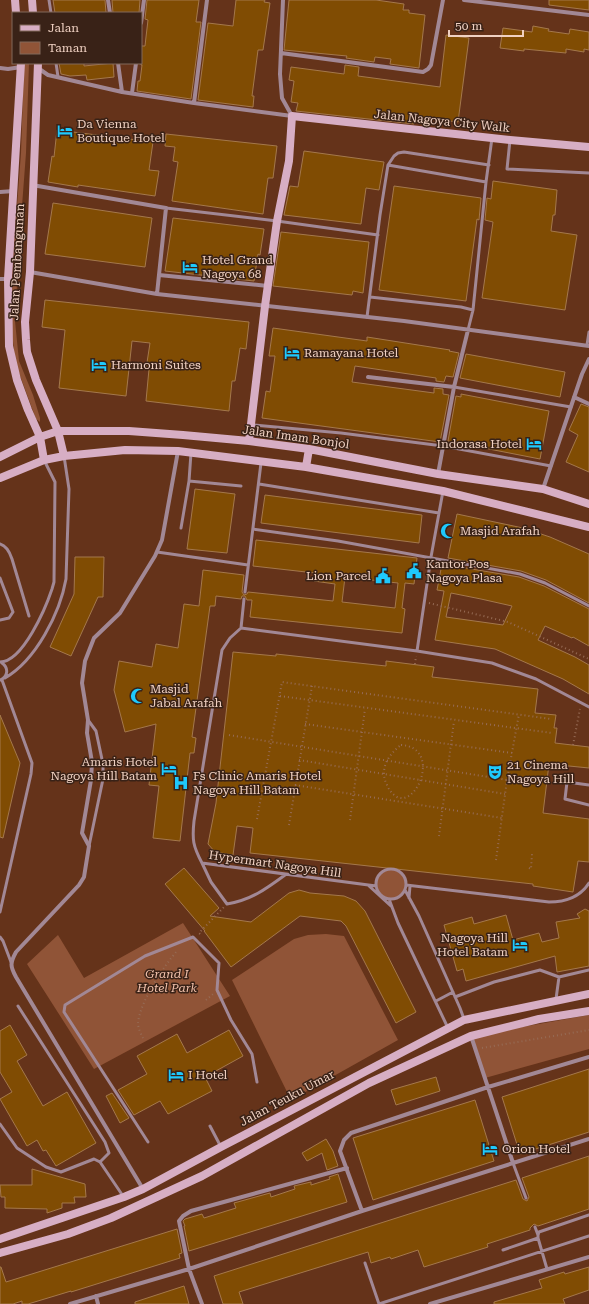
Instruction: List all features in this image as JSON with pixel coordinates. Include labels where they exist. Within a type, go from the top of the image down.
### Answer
[{"type":"main road","points":[[15,0],[16,12]]},
{"type":"main road","points":[[32,0],[33,12]]},
{"type":"main road","name":"Jalan Pembangunan","points":[[21,65],[14,191],[4,279],[9,346],[17,380],[28,410],[40,436],[44,460]]},
{"type":"main road","name":"Jalan Pembangunan","points":[[38,66],[32,185],[30,272],[25,322],[27,352],[36,380],[58,431],[64,456]]},
{"type":"main road","points":[[249,441],[277,221],[289,161],[292,116]]},
{"type":"main road","name":"Jalan Nagoya City Walk","points":[[292,116],[510,140],[589,147]]},
{"type":"main road","name":"Jalan Imam Bonjol","points":[[0,457],[40,436],[58,431],[129,431],[249,441],[309,449],[438,474],[543,489],[589,504]]},
{"type":"main road","points":[[306,467],[309,449]]},
{"type":"main road","points":[[0,478],[44,460],[64,456],[125,450],[178,451],[306,467],[443,491],[589,527]]},
{"type":"main road","name":"Jalan Teuku Umar","points":[[0,1239],[124,1197],[143,1189],[221,1146],[464,1020],[589,994]]},
{"type":"main road","points":[[0,1252],[68,1234],[111,1218],[202,1176],[369,1083],[471,1036],[539,1019],[589,1011]]},
{"type":"street","points":[[108,0],[110,12]]},
{"type":"street","points":[[142,15],[144,0]]},
{"type":"street","points":[[194,104],[207,0]]},
{"type":"street","points":[[283,0],[280,74],[282,98],[292,116]]},
{"type":"street","points":[[281,53],[423,72],[428,69],[431,64],[443,0]]},
{"type":"street","points":[[464,0],[589,15]]},
{"type":"street","points":[[118,64],[122,92]]},
{"type":"street","points":[[132,92],[136,64]]},
{"type":"street","points":[[0,68],[8,69],[21,65]]},
{"type":"street","points":[[38,66],[48,75],[122,92],[132,92],[194,104],[292,116]]},
{"type":"street","points":[[32,185],[166,208],[157,294]]},
{"type":"street","points":[[0,192],[14,191]]},
{"type":"street","points":[[30,272],[157,294],[367,317],[588,345]]},
{"type":"street","points":[[159,275],[268,286]]},
{"type":"street","points":[[438,474],[454,387],[468,330]]},
{"type":"street","points":[[543,489],[582,374],[589,359]]},
{"type":"street","points":[[368,377],[454,387]]},
{"type":"street","points":[[574,397],[589,404]]},
{"type":"street","points":[[143,1189],[16,977],[12,970],[11,962],[16,952],[79,885],[84,877],[89,846],[82,833],[91,780],[92,762],[87,734],[88,720],[82,683],[85,661],[94,638],[120,613],[157,552],[162,540],[178,451]]},
{"type":"street","points":[[471,1036],[513,1163]]},
{"type":"street","points":[[362,1211],[340,1151],[344,1140],[351,1133],[488,1086],[589,1057]]},
{"type":"street","points":[[70,1304],[189,1269],[362,1211],[589,1139]]},
{"type":"street","points":[[202,1304],[189,1269],[179,1221],[183,1216],[191,1211],[346,1168]]},
{"type":"street","points":[[430,1304],[589,1257]]},
{"type":"street","points":[[96,1296],[98,1304]]},
{"type":"lane","points":[[49,0],[51,12]]},
{"type":"lane","points":[[56,64],[58,77]]},
{"type":"lane","points":[[468,330],[473,310],[492,138]]},
{"type":"lane","points":[[510,140],[507,169],[589,174]]},
{"type":"lane","points":[[367,317],[380,214],[388,165],[394,156],[398,153],[404,152],[489,165]]},
{"type":"lane","points":[[388,165],[486,182]]},
{"type":"lane","points":[[166,208],[378,235]]},
{"type":"lane","points":[[370,297],[461,307],[473,310]]},
{"type":"lane","points":[[588,345],[589,332]]},
{"type":"lane","points":[[454,387],[571,407]]},
{"type":"lane","points":[[251,425],[341,433],[443,446],[551,466]]},
{"type":"lane","points":[[181,528],[189,481],[191,453]]},
{"type":"lane","points":[[2,679],[18,668],[41,641],[61,599],[64,589],[66,579],[69,489],[64,456]]},
{"type":"lane","points":[[0,663],[6,662],[12,658],[29,638],[36,626],[54,582],[55,482],[44,460]]},
{"type":"lane","points":[[245,592],[262,461]]},
{"type":"lane","points":[[189,481],[241,486]]},
{"type":"lane","points":[[259,484],[439,513]]},
{"type":"lane","points":[[417,651],[431,557],[443,491]]},
{"type":"lane","points":[[253,528],[431,557],[520,574],[545,583],[589,606]]},
{"type":"lane","points":[[0,544],[3,545],[8,551],[12,559],[29,616]]},
{"type":"lane","points":[[157,552],[248,565]]},
{"type":"lane","points":[[0,578],[13,612],[9,618],[0,620]]},
{"type":"lane","points":[[244,600],[241,628],[417,651],[492,663],[536,679],[589,707]]},
{"type":"lane","name":"Hypermart Nagoya Hill","points":[[241,628],[230,638],[222,650],[194,821],[192,838],[195,851],[202,864],[376,886]]},
{"type":"lane","points":[[0,663],[4,665],[7,670],[2,679],[32,763],[31,774],[0,912]]},
{"type":"lane","points":[[88,720],[96,731],[103,764],[103,779],[89,846]]},
{"type":"lane","points":[[589,786],[567,782],[565,799],[589,804]]},
{"type":"lane","points":[[202,864],[211,882],[228,904],[241,902],[258,893],[285,875]]},
{"type":"lane","points":[[408,885],[398,897],[389,899],[380,895],[376,886],[379,876],[388,869],[401,873],[408,885],[410,899]]},
{"type":"lane","points":[[408,885],[549,902],[561,902],[574,898],[586,888],[589,883]]},
{"type":"lane","points":[[368,885],[393,908]]},
{"type":"lane","points":[[405,890],[419,916],[464,1020]]},
{"type":"lane","points":[[389,899],[414,957],[436,1000],[448,1028]]},
{"type":"lane","points":[[0,937],[11,962]]},
{"type":"lane","points":[[148,1142],[64,1012],[65,1004],[145,956],[193,937],[219,963],[217,990],[231,1020],[252,1054],[256,1082]]},
{"type":"lane","points":[[455,997],[494,982],[540,970],[558,977],[589,970]]},
{"type":"lane","points":[[556,1002],[558,977]]},
{"type":"lane","points":[[436,1000],[453,992]]},
{"type":"lane","points":[[18,1006],[105,1142],[109,1153],[100,1162]]},
{"type":"lane","points":[[0,1124],[17,1148],[46,1167],[61,1172],[94,1160],[100,1162],[124,1197]]},
{"type":"lane","points":[[210,1126],[221,1146]]},
{"type":"lane","points":[[513,1163],[526,1198]]},
{"type":"lane","points":[[502,1250],[538,1237],[541,1230],[589,1215]]},
{"type":"lane","points":[[535,1227],[547,1269]]},
{"type":"lane","points":[[365,1263],[379,1304],[589,1236]]},
{"type":"path","points":[[424,601],[508,622],[589,659]]},
{"type":"path","points":[[258,819],[282,682],[552,719]]},
{"type":"path","points":[[289,824],[312,686]]},
{"type":"path","points":[[279,696],[552,734]]},
{"type":"path","points":[[573,745],[581,702]]},
{"type":"path","points":[[350,820],[365,708]]},
{"type":"path","points":[[496,860],[507,780],[519,714]]},
{"type":"path","points":[[439,836],[454,721]]},
{"type":"path","points":[[305,724],[512,753]]},
{"type":"path","points":[[229,735],[507,780]]},
{"type":"path","points":[[401,745],[409,746],[417,751],[422,758],[423,766],[421,780],[415,790],[406,797],[398,797],[390,792],[384,779],[387,761],[393,751],[401,745]]},
{"type":"path","points":[[300,760],[505,794]]},
{"type":"path","points":[[296,784],[502,818]]},
{"type":"path","points":[[529,868],[531,868],[532,855]]},
{"type":"path","points":[[193,935],[199,933]]},
{"type":"path","points":[[143,1038],[138,1024],[147,995],[180,948]]},
{"type":"path","points":[[475,1049],[589,1030]]},
{"type":"green space","points":[[24,64],[29,64],[26,153],[15,321],[19,361],[33,395],[40,422],[36,419],[15,362],[11,321],[14,245],[21,153]]},
{"type":"green space","points":[[391,869],[401,874],[406,884],[401,894],[391,899],[381,894],[376,884],[381,874]]},
{"type":"green space","name":"Grand I Hotel Park","points":[[183,923],[230,996],[94,1069],[27,964],[58,935],[84,978]]},
{"type":"green space","points":[[326,934],[344,936],[398,1040],[291,1100],[232,980],[294,939],[308,935]]},
{"type":"green space","points":[[589,1015],[589,1049],[485,1078],[471,1036]]},
{"type":"building","points":[[53,0],[105,0],[106,12],[55,12]]},
{"type":"building","points":[[112,0],[140,0],[139,12],[113,12]]},
{"type":"building","points":[[147,0],[199,0],[196,22],[201,22],[191,99],[137,91],[142,65],[142,46],[145,46],[148,20],[145,19]]},
{"type":"building","points":[[236,0],[265,0],[264,2],[270,3],[263,50],[258,50],[252,96],[254,96],[253,107],[198,100],[208,23],[233,26]]},
{"type":"building","points":[[289,0],[376,0],[404,4],[403,10],[409,10],[409,13],[425,15],[419,68],[390,64],[391,59],[375,57],[374,62],[346,58],[347,56],[284,50]]},
{"type":"building","points":[[549,0],[589,0],[589,10],[549,5]]},
{"type":"building","points":[[533,26],[549,29],[548,31],[569,34],[570,29],[589,32],[589,50],[584,49],[584,52],[566,49],[566,53],[500,48],[503,28],[532,32]]},
{"type":"building","points":[[446,35],[469,38],[458,122],[426,118],[425,123],[414,122],[414,124],[296,111],[298,103],[291,102],[294,81],[289,80],[291,67],[344,74],[345,65],[359,67],[358,76],[440,87]]},
{"type":"building","points":[[59,64],[84,64],[84,66],[113,64],[114,77],[87,80],[86,75],[70,76],[61,74]]},
{"type":"building","points":[[57,130],[153,142],[149,170],[159,171],[155,196],[48,182],[52,156],[54,157]]},
{"type":"building","points":[[166,134],[277,146],[273,178],[268,178],[263,214],[172,201],[178,162],[173,161],[175,147],[165,146]]},
{"type":"building","points":[[304,151],[384,162],[379,190],[366,188],[361,224],[284,215],[290,186],[298,187]]},
{"type":"building","points":[[493,181],[557,190],[555,215],[553,215],[551,231],[577,235],[565,310],[482,298],[493,222],[485,220],[487,198],[491,199]]},
{"type":"building","points":[[394,186],[481,198],[466,301],[379,290]]},
{"type":"building","points":[[53,203],[152,218],[145,267],[45,254]]},
{"type":"building","points":[[173,218],[264,229],[254,281],[165,271]]},
{"type":"building","points":[[281,232],[369,242],[363,293],[353,291],[352,295],[273,286]]},
{"type":"building","points":[[45,300],[249,322],[246,349],[240,348],[235,381],[232,381],[229,411],[146,401],[149,369],[146,369],[150,343],[132,341],[126,396],[59,388],[65,330],[42,327]]},
{"type":"building","points":[[273,328],[367,341],[367,337],[450,350],[449,351],[459,353],[453,377],[446,376],[444,382],[436,381],[436,378],[355,366],[352,382],[434,393],[434,388],[443,389],[443,394],[449,395],[440,442],[262,418],[266,391],[270,392],[275,356],[269,356]]},
{"type":"building","points":[[466,354],[565,372],[560,397],[460,378]]},
{"type":"building","points":[[461,394],[549,411],[540,459],[448,441],[456,396],[461,397]]},
{"type":"building","points":[[581,404],[589,407],[589,472],[566,462],[578,435],[569,430]]},
{"type":"building","points":[[195,489],[235,494],[227,553],[187,549]]},
{"type":"building","points":[[265,495],[422,515],[419,543],[261,523]]},
{"type":"building","points":[[457,514],[523,528],[550,537],[589,554],[589,603],[546,580],[521,571],[448,558]]},
{"type":"building","points":[[256,540],[417,558],[414,584],[405,583],[402,608],[405,609],[402,633],[250,617],[252,600],[247,600],[245,596],[242,596],[241,599],[216,596],[215,606],[210,606],[192,737],[196,738],[194,753],[190,753],[180,841],[153,838],[159,786],[149,785],[156,724],[125,732],[114,690],[119,661],[152,667],[156,644],[178,648],[184,604],[199,606],[203,570],[244,575],[242,592],[244,595],[248,592],[333,601],[335,584],[314,581],[315,573],[253,566]],"holes":[[[345,577],[398,583],[395,608],[342,602]]]},
{"type":"building","points":[[75,557],[104,557],[103,597],[98,597],[71,656],[50,647],[74,594]]},
{"type":"building","points":[[442,564],[519,577],[544,586],[589,609],[589,646],[573,637],[572,638],[545,626],[538,640],[589,665],[589,694],[563,679],[495,649],[435,640],[444,591],[437,590]],"holes":[[[451,593],[512,606],[503,625],[446,617]]]},
{"type":"building","points":[[233,652],[276,656],[276,654],[386,666],[386,661],[434,667],[432,677],[538,689],[535,713],[556,715],[554,728],[557,728],[555,743],[589,747],[589,768],[549,764],[543,813],[589,819],[589,862],[578,861],[573,892],[533,886],[533,884],[250,853],[253,828],[237,826],[233,855],[215,852],[208,844],[216,803]]},
{"type":"building","points":[[0,715],[20,763],[3,838],[0,837]]},
{"type":"building","points":[[184,868],[219,908],[210,916],[251,922],[289,893],[299,890],[310,893],[344,896],[356,901],[365,911],[416,1012],[396,1023],[346,926],[341,921],[300,916],[231,967],[205,931],[165,884]]},
{"type":"building","points":[[585,909],[589,911],[589,966],[557,972],[555,956],[466,981],[463,969],[457,971],[444,925],[472,917],[474,924],[506,915],[513,940],[539,933],[542,942],[559,938],[556,922],[580,918],[577,914]]},
{"type":"building","points":[[10,1025],[27,1055],[17,1061],[43,1106],[67,1092],[96,1143],[56,1166],[46,1150],[43,1151],[37,1140],[27,1146],[0,1099],[12,1092],[0,1072],[0,1031]]},
{"type":"building","name":"I Hotel","points":[[229,1030],[243,1056],[205,1077],[212,1091],[168,1114],[160,1101],[134,1115],[118,1090],[147,1074],[137,1056],[177,1034],[187,1053]]},
{"type":"building","points":[[589,1069],[589,1132],[520,1154],[502,1097]]},
{"type":"building","points":[[436,1077],[440,1091],[396,1105],[391,1090]]},
{"type":"building","points":[[112,1093],[129,1118],[120,1123],[106,1096]]},
{"type":"building","points":[[475,1100],[494,1161],[373,1200],[353,1138]]},
{"type":"building","points":[[326,1139],[333,1151],[338,1166],[327,1170],[322,1153],[307,1161],[302,1153]]},
{"type":"building","points":[[589,1156],[589,1209],[538,1226],[534,1224],[530,1230],[487,1244],[488,1247],[424,1267],[418,1250],[391,1259],[390,1257],[371,1263],[368,1252],[239,1292],[243,1304],[223,1304],[214,1276],[516,1180],[523,1199],[527,1201],[529,1197],[522,1178]]},
{"type":"building","points":[[32,1169],[85,1184],[86,1197],[74,1197],[75,1203],[62,1203],[62,1208],[47,1213],[47,1209],[5,1208],[5,1197],[1,1197],[0,1185],[32,1185]]},
{"type":"building","points":[[338,1174],[347,1202],[189,1251],[183,1221],[185,1219],[202,1214],[204,1218],[236,1208],[234,1203],[270,1193],[271,1197],[295,1189],[294,1186],[311,1182],[311,1185],[330,1179],[329,1177]]},
{"type":"building","points":[[177,1229],[182,1253],[179,1254],[180,1258],[28,1304],[22,1304],[22,1301],[13,1304],[0,1304],[0,1267],[6,1282]]},
{"type":"building","points":[[589,1267],[589,1290],[563,1299],[565,1304],[494,1304],[494,1302],[542,1288],[539,1280],[564,1272],[565,1274]]},
{"type":"building","points":[[184,1286],[189,1304],[135,1304],[135,1302]]},
{"type":"place","name":"Da Vienna Boutique Hotel","points":[[65,131]]},
{"type":"place","name":"Hotel Grand Nagoya 68","points":[[190,267]]},
{"type":"place","name":"Ramayana Hotel","points":[[292,353]]},
{"type":"place","name":"Harmoni Suites","points":[[99,365]]},
{"type":"place","name":"Indorasa Hotel","points":[[534,444]]},
{"type":"place","name":"Masjid Arafah","points":[[448,531]]},
{"type":"place","name":"Kantor Pos Nagoya Plasa","points":[[414,571]]},
{"type":"place","name":"Lion Parcel","points":[[383,576]]},
{"type":"place","name":"Masjid Jabal Arafah","points":[[138,696]]},
{"type":"place","name":"Amaris Hotel Nagoya Hill Batam","points":[[169,769]]},
{"type":"place","name":"21 Cinema Nagoya Hill","points":[[495,772]]},
{"type":"place","name":"Fs Clinic Amaris Hotel Nagoya Hill Batam","points":[[181,783]]},
{"type":"place","name":"Nagoya Hill Hotel Batam","points":[[520,945]]},
{"type":"place","name":"I Hotel","points":[[176,1075]]},
{"type":"place","name":"Orion Hotel","points":[[490,1149]]}]
